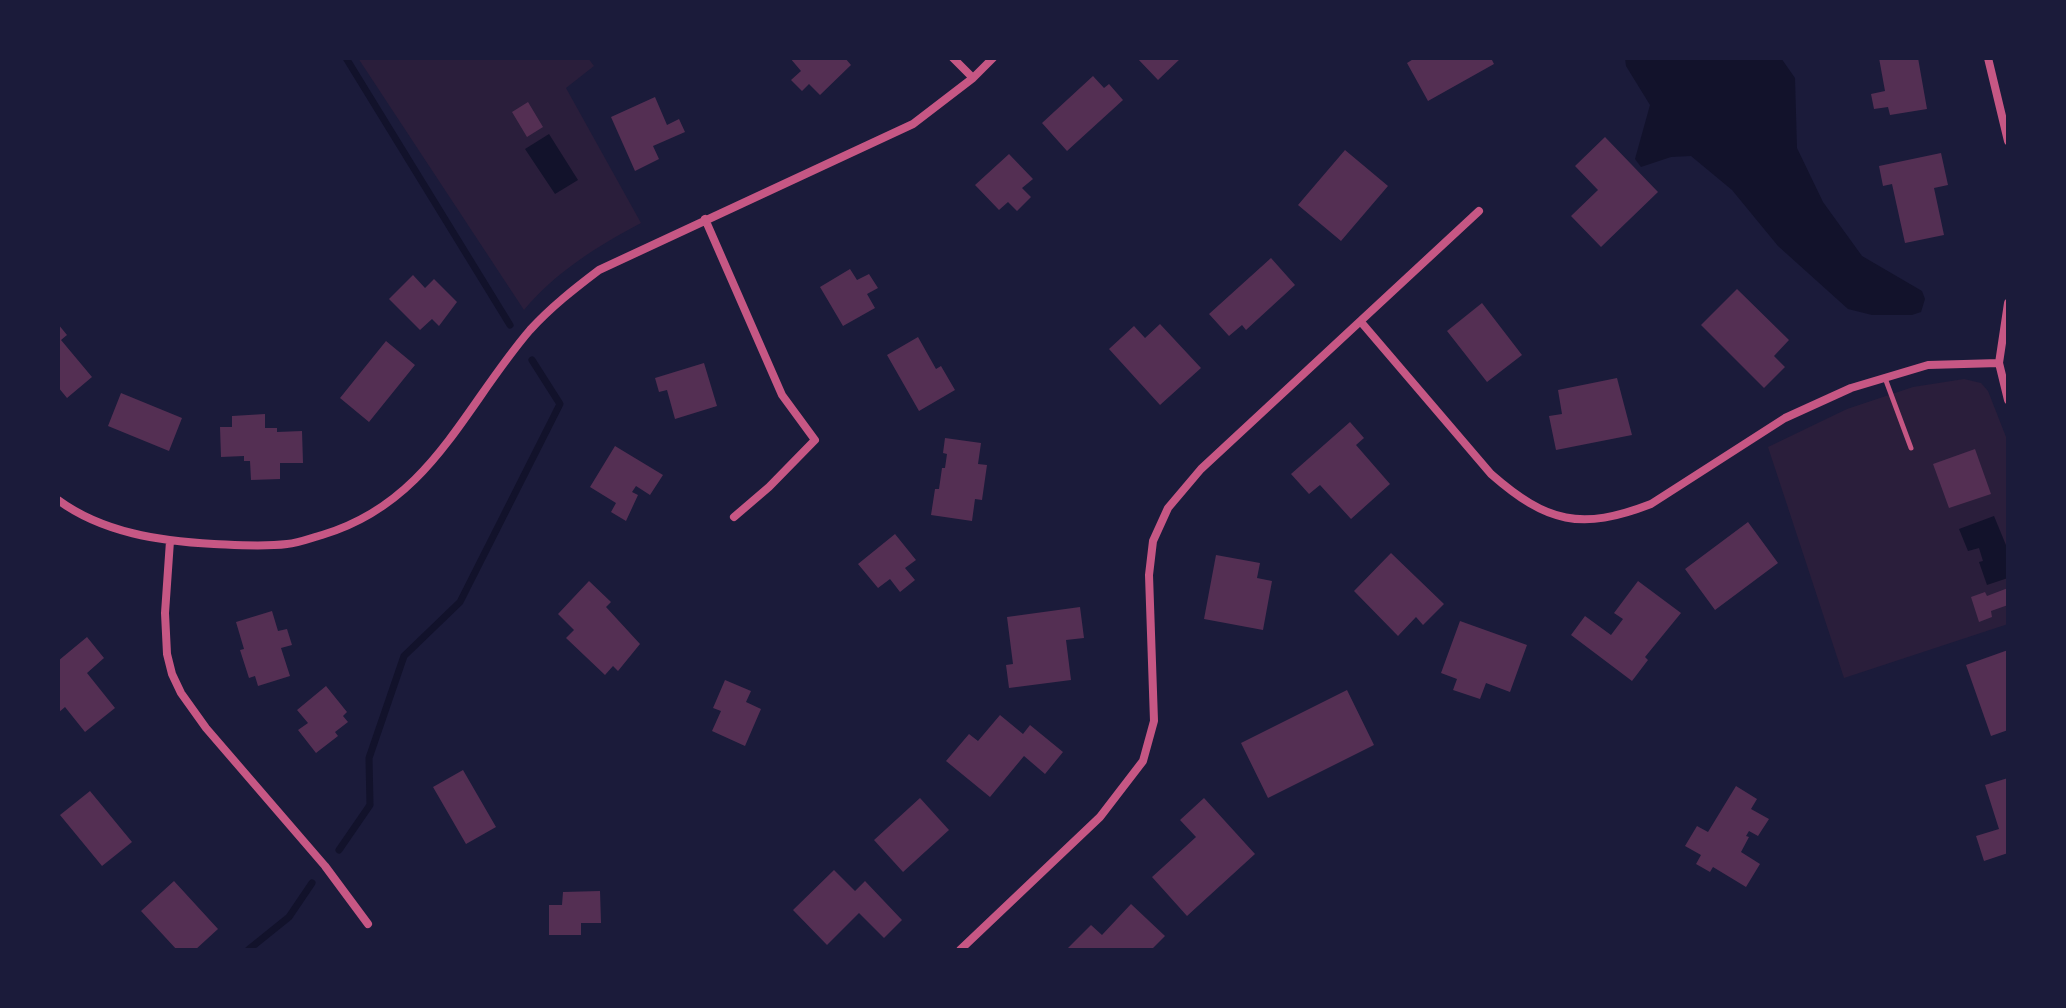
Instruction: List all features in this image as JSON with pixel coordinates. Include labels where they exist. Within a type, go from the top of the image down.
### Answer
[{"type":"street","points":[[953,58],[973,78]]},
{"type":"street","points":[[58,500],[111,527],[170,541],[290,544],[347,528],[371,516],[402,493],[431,465],[528,333],[555,305],[599,270],[913,124],[973,78],[993,58]]},
{"type":"street","points":[[1988,58],[2008,141]]},
{"type":"street","points":[[960,950],[1100,817],[1143,761],[1154,721],[1149,575],[1153,541],[1168,508],[1201,469],[1479,211]]},
{"type":"street","points":[[705,219],[782,395],[815,440],[734,517]]},
{"type":"street","points":[[2008,303],[1999,363],[2008,400]]},
{"type":"street","points":[[1361,322],[1491,474],[1513,493],[1541,508],[1562,517],[1588,521],[1617,516],[1651,504],[1785,418],[1851,388],[1928,365],[1999,363]]},
{"type":"street","points":[[170,541],[165,613],[167,654],[181,693],[206,728],[325,866],[368,924]]},
{"type":"lane","points":[[1884,377],[1911,448]]},
{"type":"shaded area","points":[[358,58],[588,58],[594,66],[566,88],[641,223],[578,261],[550,283],[524,310]]},
{"type":"shaded area","points":[[1625,58],[1781,58],[1795,78],[1797,148],[1823,202],[1862,256],[1922,291],[1925,299],[1921,312],[1912,315],[1872,315],[1848,309],[1778,246],[1732,190],[1691,156],[1671,157],[1641,167],[1635,159],[1650,105],[1626,66]]},
{"type":"shaded area","points":[[549,134],[578,180],[555,194],[525,149]]},
{"type":"shaded area","points":[[1964,379],[1981,383],[1988,391],[2008,442],[2008,624],[1844,678],[1768,447],[1847,409],[1913,387]]},
{"type":"shaded area","points":[[1994,516],[2008,550],[2008,578],[1987,585],[1979,562],[1983,561],[1979,548],[1968,551],[1959,529]]},
{"type":"building","points":[[790,58],[845,58],[851,65],[820,95],[809,84],[802,91],[791,80],[801,71]]},
{"type":"building","points":[[1137,58],[1181,58],[1158,80]]},
{"type":"building","points":[[1415,58],[1491,58],[1494,64],[1428,101],[1407,63]]},
{"type":"building","points":[[1879,58],[1918,58],[1927,109],[1890,115],[1888,107],[1874,109],[1871,94],[1885,91]]},
{"type":"building","points":[[1093,76],[1104,88],[1109,84],[1123,100],[1067,151],[1042,123]]},
{"type":"building","points":[[655,97],[667,125],[679,119],[685,132],[653,146],[659,159],[635,171],[611,117]]},
{"type":"building","points":[[528,102],[543,127],[527,137],[512,112]]},
{"type":"building","points":[[1605,137],[1658,192],[1601,247],[1571,216],[1598,190],[1575,166]]},
{"type":"building","points":[[1345,150],[1388,186],[1341,241],[1298,205]]},
{"type":"building","points":[[1941,153],[1948,185],[1934,188],[1944,235],[1905,243],[1892,184],[1883,186],[1879,166]]},
{"type":"building","points":[[1009,154],[1033,179],[1022,188],[1031,197],[1017,211],[1008,202],[999,210],[975,185]]},
{"type":"building","points":[[1271,258],[1295,285],[1246,330],[1242,325],[1229,336],[1209,314]]},
{"type":"building","points":[[850,269],[857,280],[869,274],[878,288],[867,294],[875,308],[843,326],[820,287]]},
{"type":"building","points":[[413,275],[425,288],[434,279],[457,302],[439,326],[432,319],[420,330],[389,299]]},
{"type":"building","points":[[1737,289],[1789,340],[1774,356],[1785,367],[1764,388],[1701,325]]},
{"type":"building","points":[[1482,303],[1522,355],[1487,382],[1447,331]]},
{"type":"building","points":[[58,324],[67,335],[61,340],[92,377],[67,398],[58,387]]},
{"type":"building","points":[[1160,324],[1201,368],[1160,405],[1109,349],[1134,326],[1145,338]]},
{"type":"building","points":[[918,337],[936,369],[941,366],[955,390],[919,411],[887,355]]},
{"type":"building","points":[[386,341],[415,365],[369,422],[340,398]]},
{"type":"building","points":[[704,363],[717,406],[675,419],[667,390],[659,392],[655,378]]},
{"type":"building","points":[[1617,378],[1632,435],[1556,450],[1549,416],[1562,414],[1558,390]]},
{"type":"building","points":[[121,393],[182,418],[169,451],[108,426]]},
{"type":"building","points":[[265,414],[265,428],[277,428],[277,432],[302,431],[303,463],[280,463],[280,479],[251,480],[250,461],[244,461],[244,456],[221,457],[220,427],[232,427],[232,416]]},
{"type":"building","points":[[1350,422],[1364,438],[1356,445],[1390,484],[1351,519],[1320,485],[1309,494],[1291,474]]},
{"type":"building","points":[[945,438],[981,443],[978,464],[987,465],[982,500],[975,499],[972,521],[931,515],[935,489],[939,489],[942,468],[945,468]]},
{"type":"building","points":[[615,446],[663,475],[650,495],[636,486],[632,492],[638,495],[626,521],[611,512],[616,503],[590,487]]},
{"type":"building","points":[[1975,449],[1991,494],[1949,508],[1933,464]]},
{"type":"building","points":[[1748,522],[1778,563],[1715,610],[1685,569]]},
{"type":"building","points":[[895,534],[916,560],[905,568],[915,580],[900,592],[890,579],[878,588],[858,564]]},
{"type":"building","points":[[1391,553],[1444,604],[1423,625],[1416,617],[1398,636],[1354,591]]},
{"type":"building","points":[[1216,555],[1260,563],[1257,578],[1272,581],[1263,630],[1204,619]]},
{"type":"building","points":[[589,581],[611,602],[606,607],[640,644],[618,671],[613,666],[605,675],[566,638],[574,630],[558,614]]},
{"type":"building","points":[[1638,581],[1681,613],[1645,657],[1648,660],[1632,681],[1571,635],[1585,616],[1611,635],[1623,619],[1614,613]]},
{"type":"building","points":[[2008,588],[2008,605],[1991,611],[1992,617],[1979,622],[1971,597],[1985,592],[1987,596]]},
{"type":"building","points":[[1080,607],[1084,638],[1066,640],[1071,680],[1009,688],[1006,665],[1013,664],[1007,617]]},
{"type":"building","points":[[272,611],[278,631],[287,629],[292,645],[281,648],[290,676],[258,686],[255,676],[249,678],[240,650],[244,649],[236,622]]},
{"type":"building","points":[[1460,621],[1527,645],[1510,692],[1486,683],[1480,699],[1453,690],[1457,679],[1441,673]]},
{"type":"building","points":[[87,637],[104,658],[87,673],[115,708],[85,732],[65,707],[58,713],[58,661]]},
{"type":"building","points":[[2008,650],[2008,730],[1991,736],[1966,665]]},
{"type":"building","points":[[725,680],[751,691],[746,702],[761,709],[745,746],[712,731],[721,711],[713,708]]},
{"type":"building","points":[[326,686],[347,712],[343,716],[348,722],[335,732],[338,736],[316,753],[298,730],[308,723],[297,710]]},
{"type":"building","points":[[1347,690],[1374,745],[1268,798],[1241,743]]},
{"type":"building","points":[[1000,715],[1023,734],[1030,725],[1063,752],[1045,774],[1024,756],[990,797],[946,761],[969,734],[978,741]]},
{"type":"building","points":[[463,770],[496,827],[466,844],[433,787]]},
{"type":"building","points":[[2008,778],[2008,853],[1984,861],[1976,836],[1999,829],[1985,785]]},
{"type":"building","points":[[1736,786],[1757,799],[1751,809],[1769,819],[1758,836],[1749,831],[1746,836],[1749,837],[1741,852],[1760,864],[1746,887],[1713,867],[1710,872],[1696,864],[1701,855],[1685,846],[1697,826],[1708,832]]},
{"type":"building","points":[[90,791],[132,842],[102,866],[60,815]]},
{"type":"building","points":[[920,798],[949,830],[903,872],[874,840]]},
{"type":"building","points":[[1204,798],[1255,854],[1187,916],[1152,877],[1196,837],[1180,820]]},
{"type":"building","points":[[834,870],[855,891],[865,881],[902,920],[884,938],[859,913],[827,945],[793,910]]},
{"type":"building","points":[[174,881],[218,929],[195,950],[177,950],[141,911]]},
{"type":"building","points":[[600,891],[601,923],[581,923],[581,935],[549,935],[549,905],[562,905],[563,892]]},
{"type":"building","points":[[1131,904],[1165,936],[1151,950],[1068,948],[1091,925],[1102,935]]},
{"type":"waterway","points":[[346,58],[510,325]]},
{"type":"waterway","points":[[339,850],[370,805],[369,758],[404,656],[460,602],[560,404],[532,360]]},
{"type":"waterway","points":[[248,950],[289,917],[312,883]]}]
